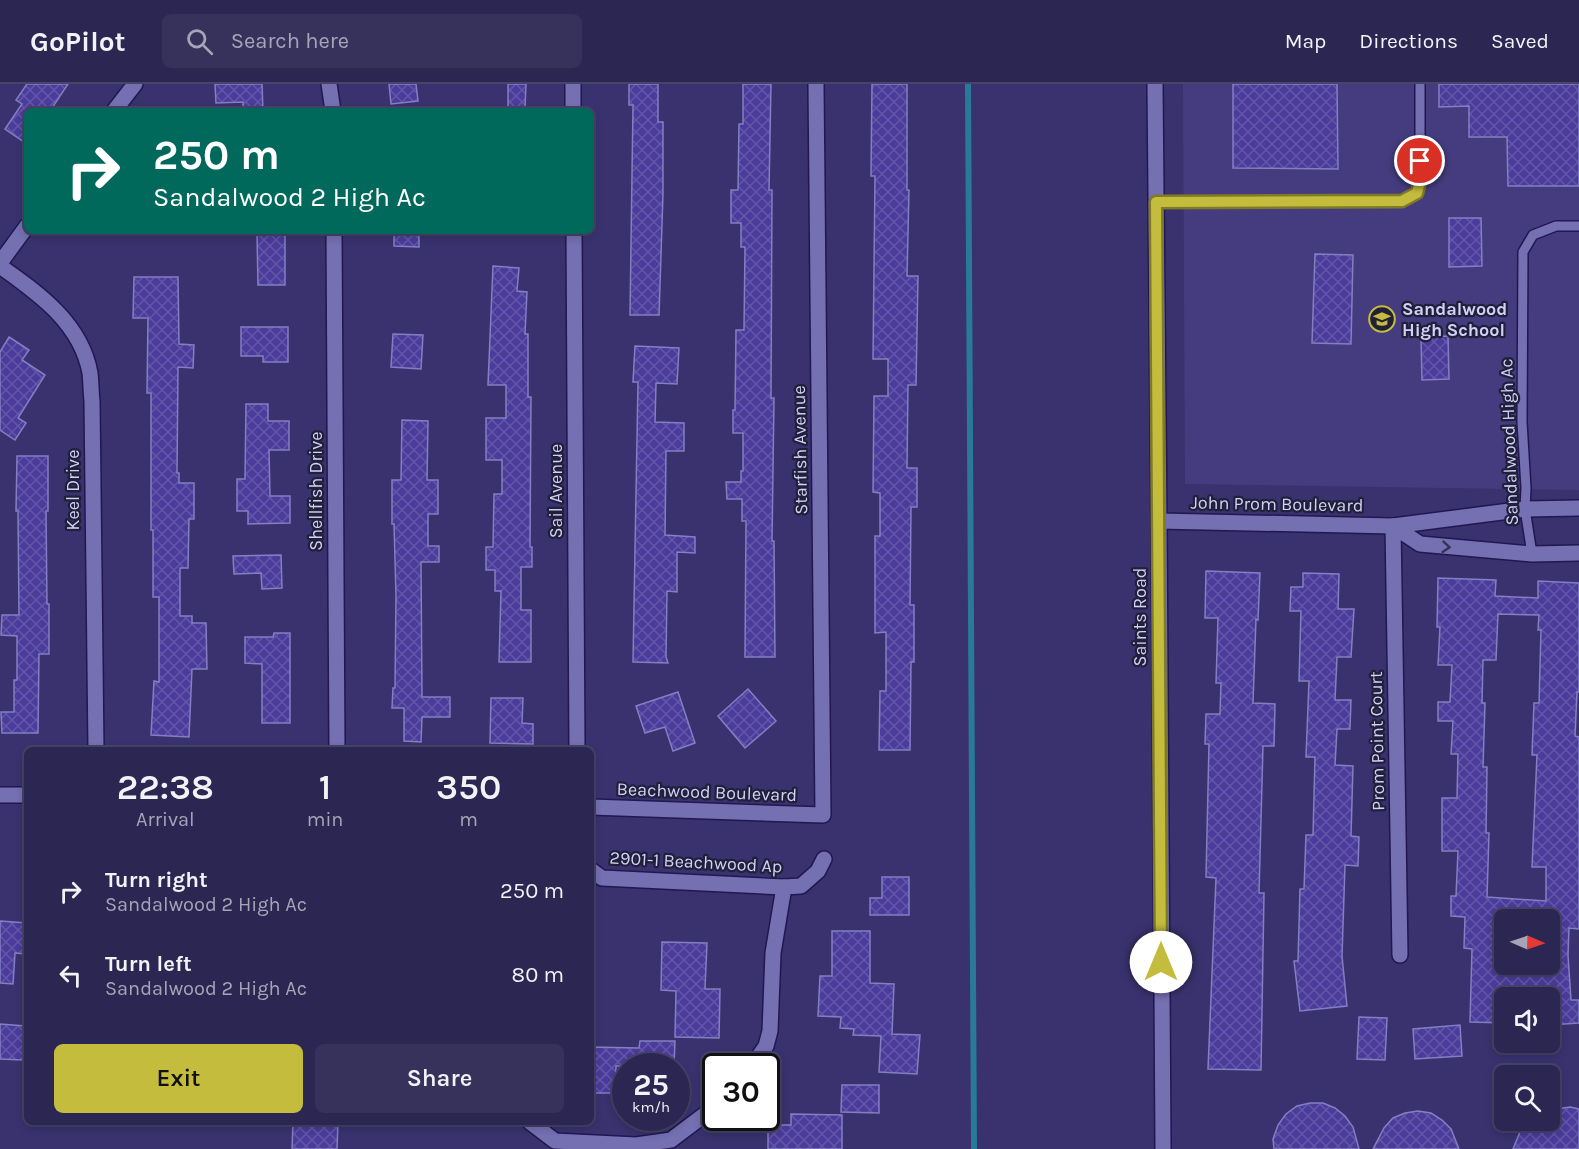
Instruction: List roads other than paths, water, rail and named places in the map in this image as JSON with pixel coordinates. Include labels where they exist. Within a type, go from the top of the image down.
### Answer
[{"type":"street","points":[[116,108],[135,84]]},
{"type":"street","points":[[329,84],[333,108]]},
{"type":"street","points":[[573,84],[573,108]]},
{"type":"street","name":"Starfish Avenue","points":[[816,84],[823,815]]},
{"type":"street","name":"Saints Road","points":[[1155,84],[1163,1149]]},
{"type":"street","points":[[0,264],[24,230]]},
{"type":"street","name":"Shellfish Drive","points":[[334,234],[338,747]]},
{"type":"street","name":"Sail Avenue","points":[[574,234],[577,747]]},
{"type":"street","name":"Keel Drive","points":[[0,264],[39,293],[66,322],[79,344],[90,372],[96,747]]},
{"type":"street","name":"John Prom Boulevard","points":[[1159,521],[1393,526],[1525,509],[1579,508]]},
{"type":"street","points":[[1393,526],[1420,544],[1532,555],[1579,553]]},
{"type":"street","name":"Prom Point Court","points":[[1393,526],[1400,955]]},
{"type":"street","points":[[0,795],[24,795]]},
{"type":"street","name":"Beachwood Boulevard","points":[[594,807],[823,815]]},
{"type":"street","name":"2901-1 Beachwood Ap","points":[[594,872],[602,878],[784,887],[801,886],[818,871],[824,859]]},
{"type":"street","points":[[761,1053],[766,1046],[770,1031],[773,953],[784,887]]},
{"type":"street","points":[[534,1125],[555,1141],[636,1145],[671,1140],[702,1117]]},
{"type":"lane","points":[[1156,202],[1402,201],[1417,193],[1420,181],[1420,84]]},
{"type":"lane","name":"Sandalwood High Ac","points":[[1532,555],[1525,509],[1522,412],[1523,252],[1533,235],[1556,226],[1579,226]]},
{"type":"waterway","points":[[968,84],[974,1149]]},
{"type":"place","name":"Sandalwood High School","points":[[1382,319]]}]
